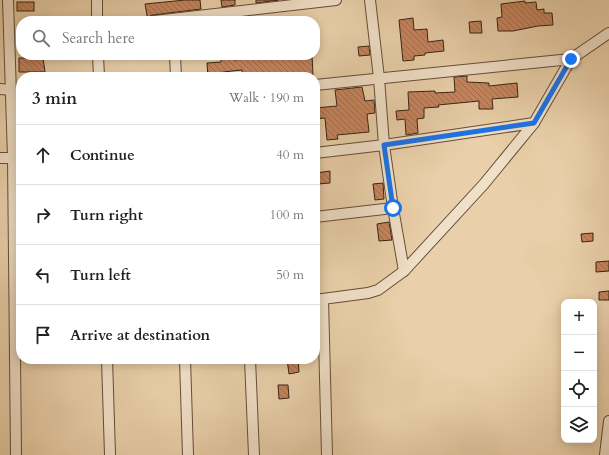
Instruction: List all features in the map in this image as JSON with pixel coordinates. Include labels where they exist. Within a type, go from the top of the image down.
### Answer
[{"type":"street","points":[[8,0],[4,25],[11,90],[13,158],[16,455]]},
{"type":"street","points":[[97,0],[97,16]]},
{"type":"street","points":[[206,16],[336,0]]},
{"type":"street","points":[[370,0],[379,78],[384,145],[404,271]]},
{"type":"street","points":[[320,300],[368,293],[378,290],[404,271],[484,184],[534,123],[571,59],[609,33]]},
{"type":"street","points":[[320,84],[571,59]]},
{"type":"street","points":[[98,60],[99,72]]},
{"type":"street","points":[[175,60],[176,72]]},
{"type":"street","points":[[0,89],[11,90]]},
{"type":"street","points":[[320,151],[384,145],[534,123]]},
{"type":"street","points":[[0,158],[13,158]]},
{"type":"street","points":[[320,216],[393,208]]},
{"type":"street","points":[[320,319],[327,455]]},
{"type":"street","points":[[107,364],[110,455]]},
{"type":"street","points":[[184,364],[188,455]]},
{"type":"street","points":[[250,364],[254,455]]},
{"type":"street","points":[[605,455],[609,421]]},
{"type":"building","points":[[200,0],[201,9],[147,16],[145,4]]},
{"type":"building","points":[[221,0],[235,0],[235,5],[222,7]]},
{"type":"building","points":[[256,0],[279,0],[256,3]]},
{"type":"building","points":[[525,1],[525,3],[536,2],[537,10],[544,9],[544,13],[552,13],[553,25],[538,26],[513,31],[498,31],[497,18],[502,17],[501,4]]},
{"type":"building","points":[[17,2],[34,2],[34,11],[17,11]]},
{"type":"building","points":[[413,18],[414,30],[427,29],[428,42],[443,40],[444,51],[425,53],[425,55],[414,56],[414,60],[403,61],[399,20]]},
{"type":"building","points":[[481,21],[482,33],[470,33],[469,22]]},
{"type":"building","points":[[369,46],[370,55],[359,56],[358,47]]},
{"type":"building","points":[[19,60],[43,60],[45,72],[19,72]]},
{"type":"building","points":[[221,60],[312,60],[313,72],[242,72],[242,70],[208,72],[207,63],[221,62]]},
{"type":"building","points":[[467,76],[467,82],[489,83],[489,86],[517,83],[518,97],[492,99],[493,109],[479,109],[479,101],[438,105],[439,107],[424,108],[424,118],[417,119],[418,133],[406,135],[405,119],[397,120],[396,111],[409,110],[408,92],[455,92],[454,77]]},
{"type":"building","points":[[362,87],[365,101],[374,100],[375,113],[367,114],[369,132],[337,135],[338,139],[327,140],[325,118],[320,118],[320,108],[337,106],[335,90]]},
{"type":"building","points":[[330,171],[330,183],[320,184],[320,172]]},
{"type":"building","points":[[383,183],[384,199],[375,200],[373,184]]},
{"type":"building","points":[[389,222],[392,240],[379,241],[377,224]]},
{"type":"building","points":[[593,233],[593,241],[582,242],[581,234]]},
{"type":"building","points":[[609,261],[609,271],[596,272],[596,262]]},
{"type":"building","points":[[609,291],[609,300],[599,300],[599,292]]},
{"type":"building","points":[[288,364],[298,364],[299,372],[289,374]]},
{"type":"building","points":[[278,385],[288,385],[289,398],[279,399]]},
{"type":"route","points":[[393,208],[384,145],[534,123],[571,59]]}]
